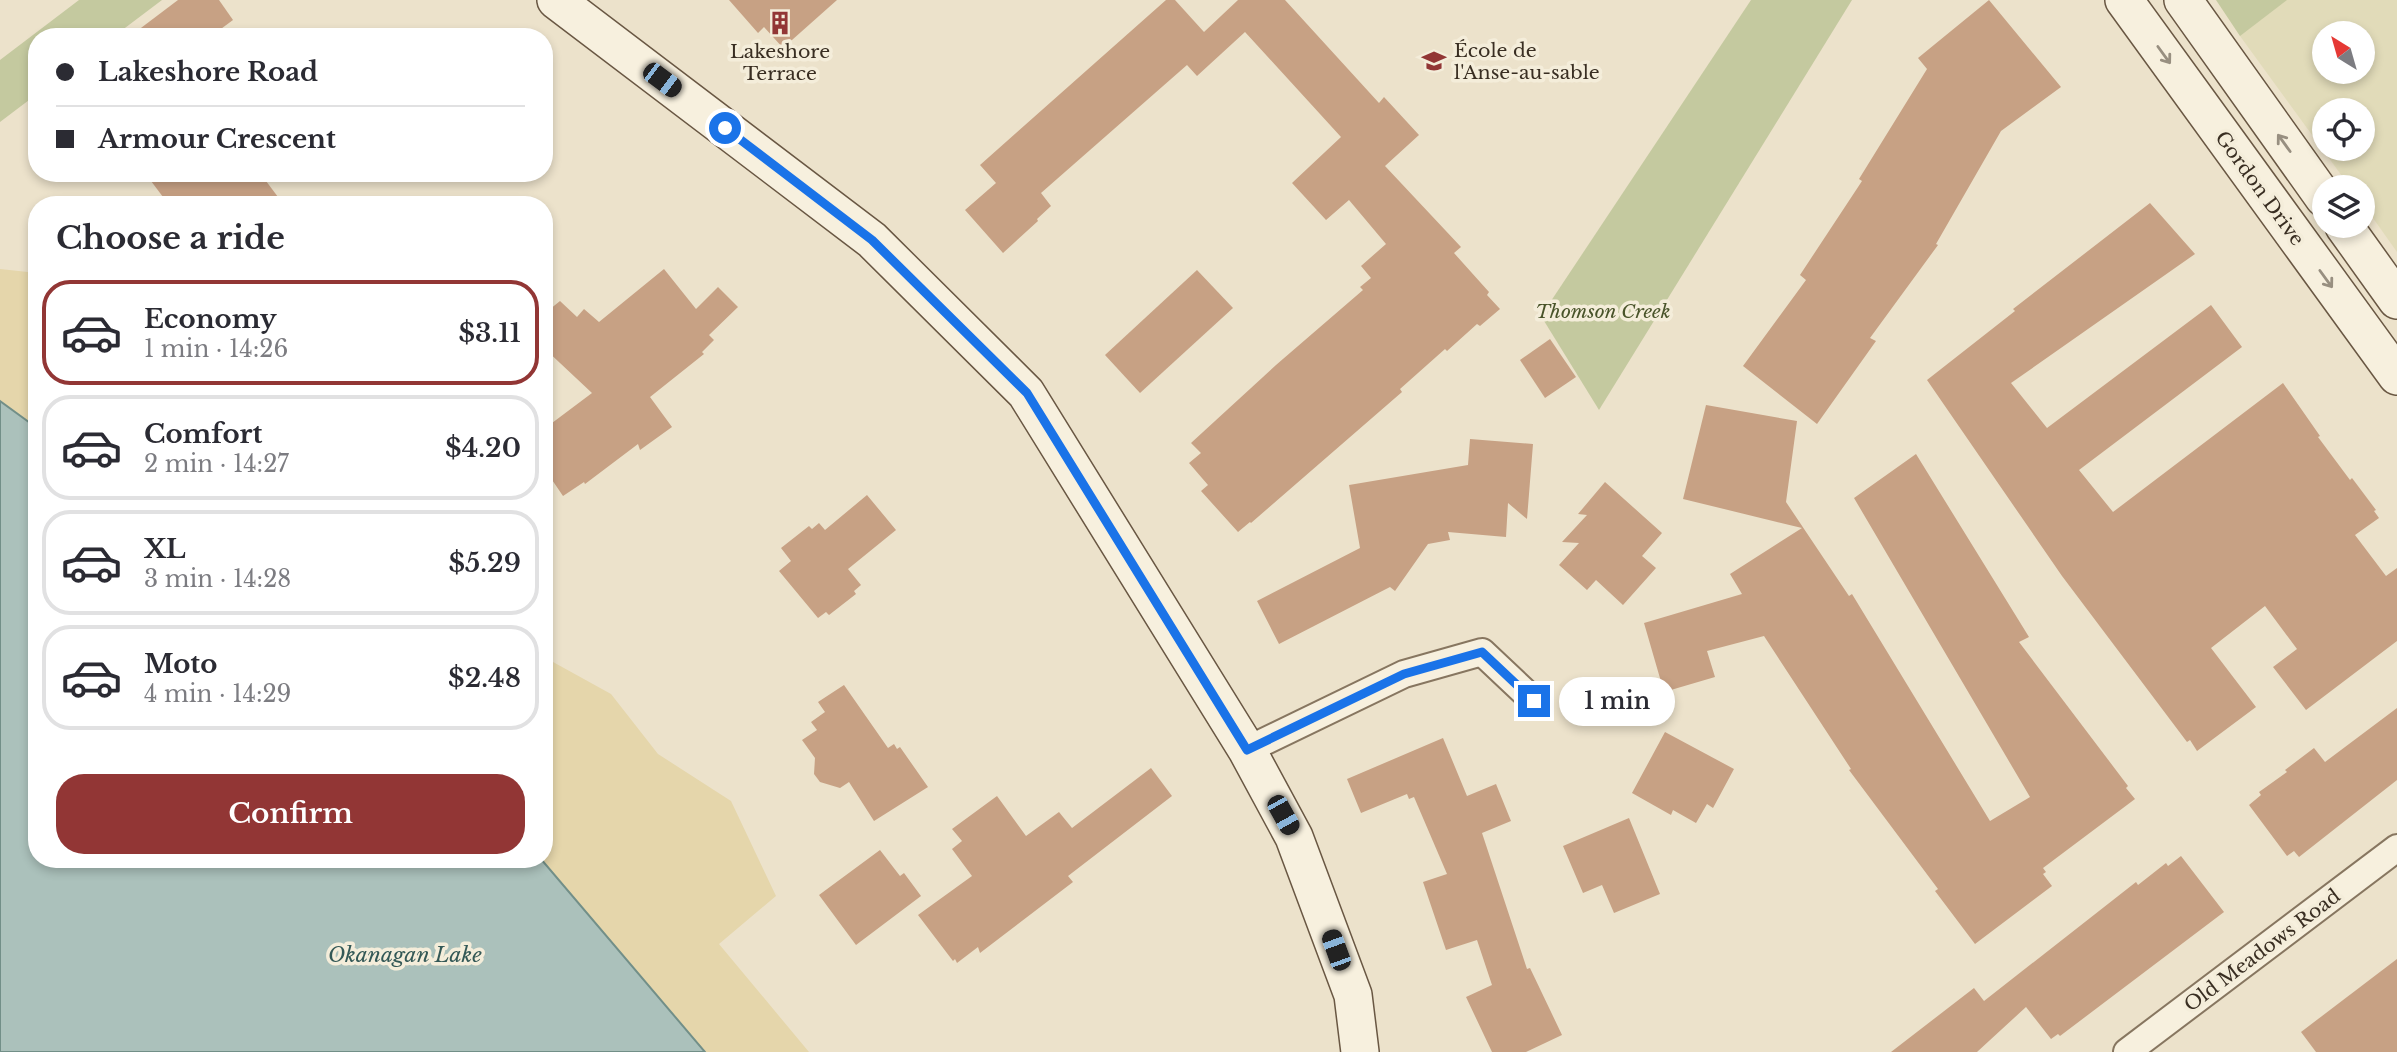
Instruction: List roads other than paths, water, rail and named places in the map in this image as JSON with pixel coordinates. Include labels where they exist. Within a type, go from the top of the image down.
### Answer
[{"type":"main road","points":[[556,0],[872,240],[1027,393],[1247,750],[1294,837],[1353,995],[1360,1052]]},
{"type":"main road","name":"Gordon Drive","points":[[2124,0],[2397,376]]},
{"type":"main road","points":[[2183,0],[2312,181]]},
{"type":"main road","points":[[2353,238],[2397,300]]},
{"type":"street","points":[[1247,750],[1404,674],[1482,652],[1534,701]]},
{"type":"street","name":"Old Meadows Road","points":[[2127,1052],[2397,848]]},
{"type":"water","name":"Okanagan Lake","points":[[0,401],[28,421],[28,868],[549,868],[705,1052],[0,1052]]},
{"type":"place","name":"Lakeshore Terrace","points":[[780,23]]},
{"type":"place","name":"École de l'Anse-au-sable","points":[[1434,61]]},
{"type":"park label","name":"Thomson Creek","points":[[1603,311]]}]
